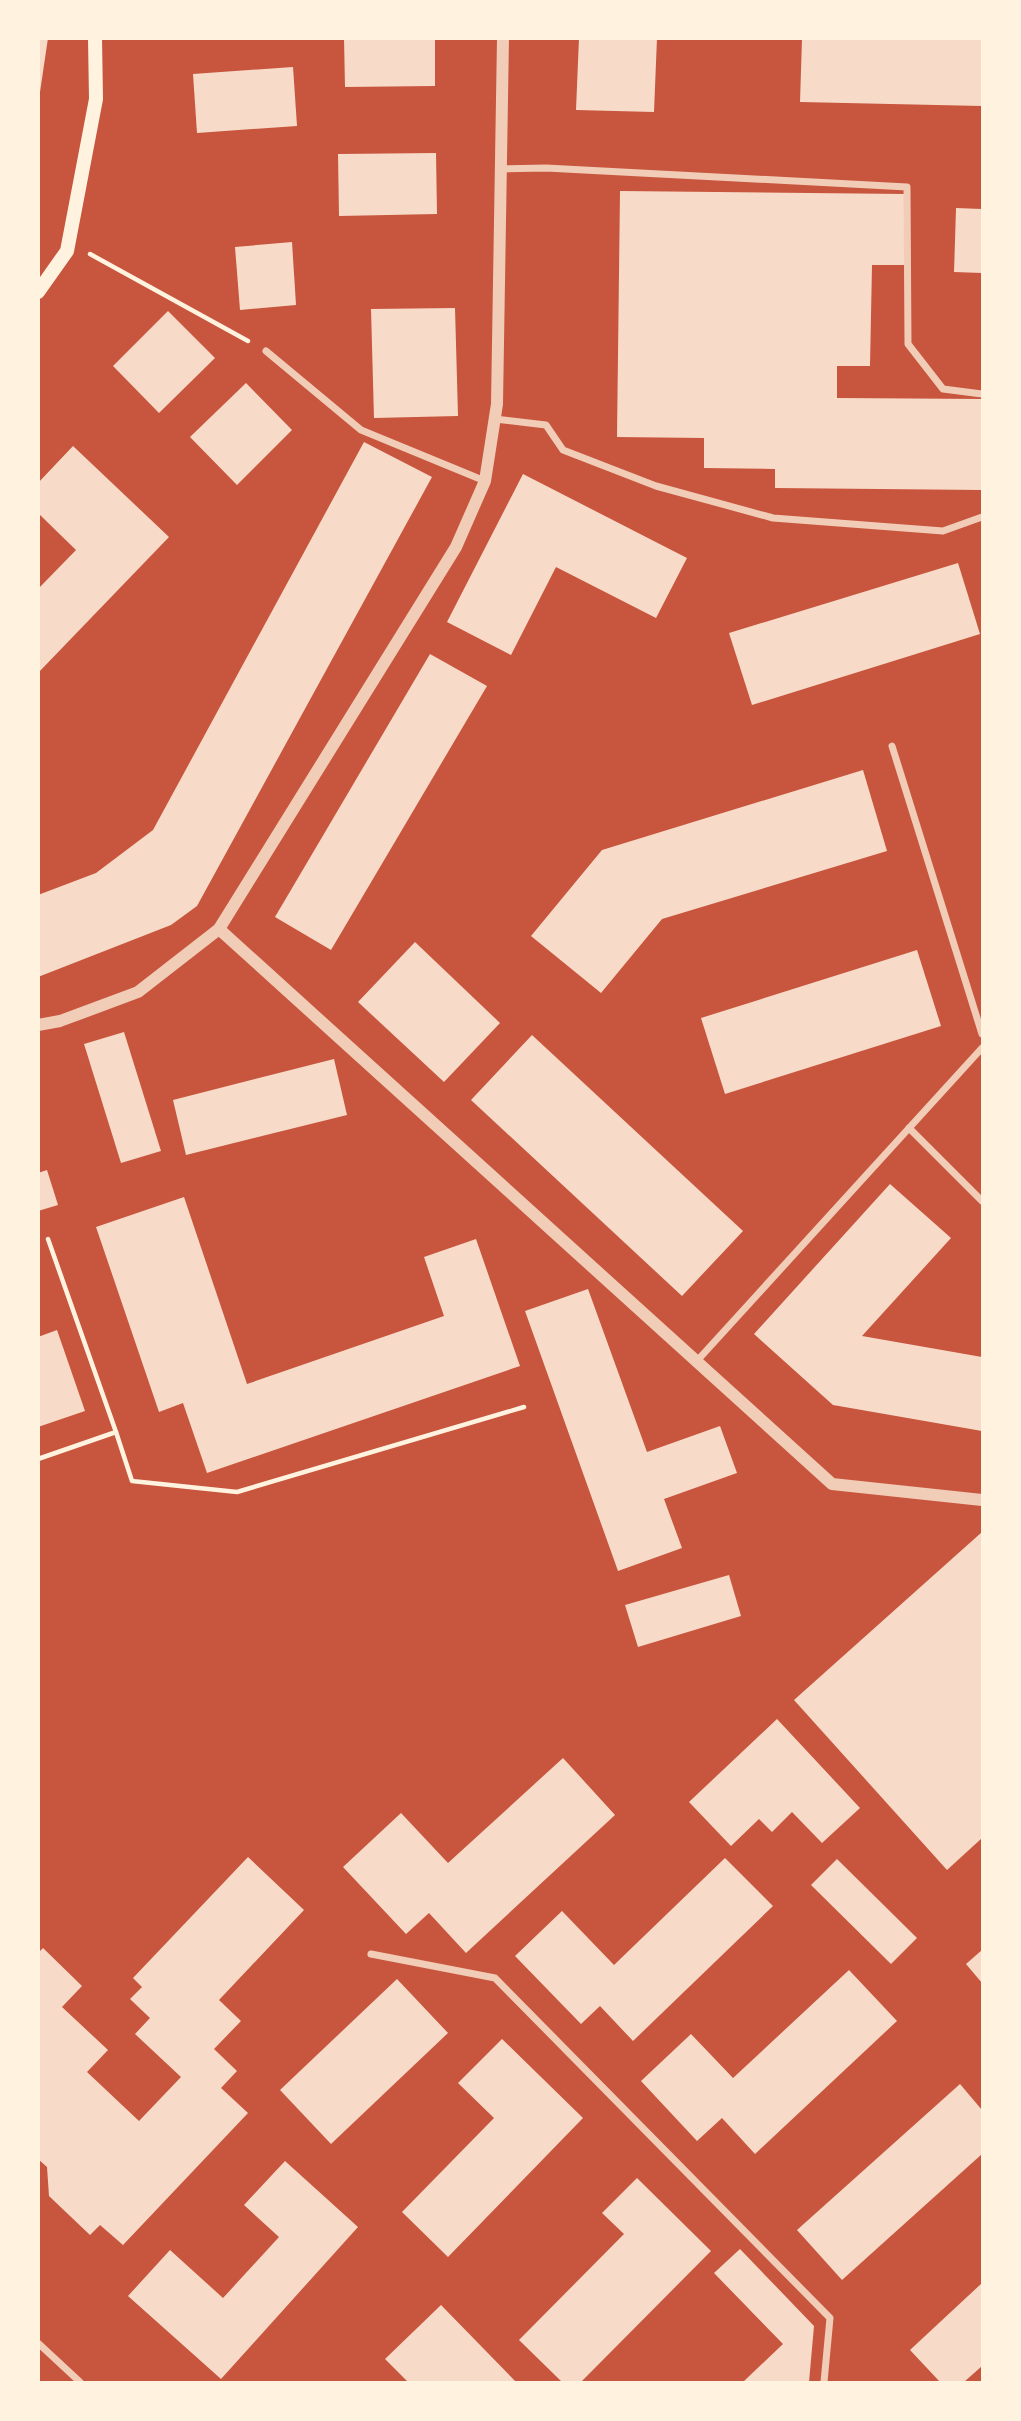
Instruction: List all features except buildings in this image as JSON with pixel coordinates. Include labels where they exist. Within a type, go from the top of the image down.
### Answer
[{"type":"main road","points":[[38,292],[67,251],[96,99],[95,38]]},
{"type":"street","points":[[38,1024],[60,1021],[138,992],[219,929],[456,547],[485,481],[495,419],[503,38]]},
{"type":"street","points":[[501,169],[546,168],[907,187],[908,344],[943,389],[982,394]]},
{"type":"street","points":[[266,351],[360,430],[485,481]]},
{"type":"street","points":[[495,419],[546,425],[564,450],[656,486],[773,518],[943,531],[982,517]]},
{"type":"street","points":[[892,746],[982,1034]]},
{"type":"street","points":[[219,929],[832,1484],[982,1500]]},
{"type":"street","points":[[696,1362],[982,1048]]},
{"type":"street","points":[[909,1128],[982,1201]]},
{"type":"street","points":[[372,1954],[495,1978],[830,2318],[824,2382]]},
{"type":"street","points":[[38,2343],[80,2382]]},
{"type":"path","points":[[86,252],[266,351]]},
{"type":"path","points":[[48,1239],[132,1480],[237,1492],[524,1407]]},
{"type":"path","points":[[38,1458],[116,1432]]}]
